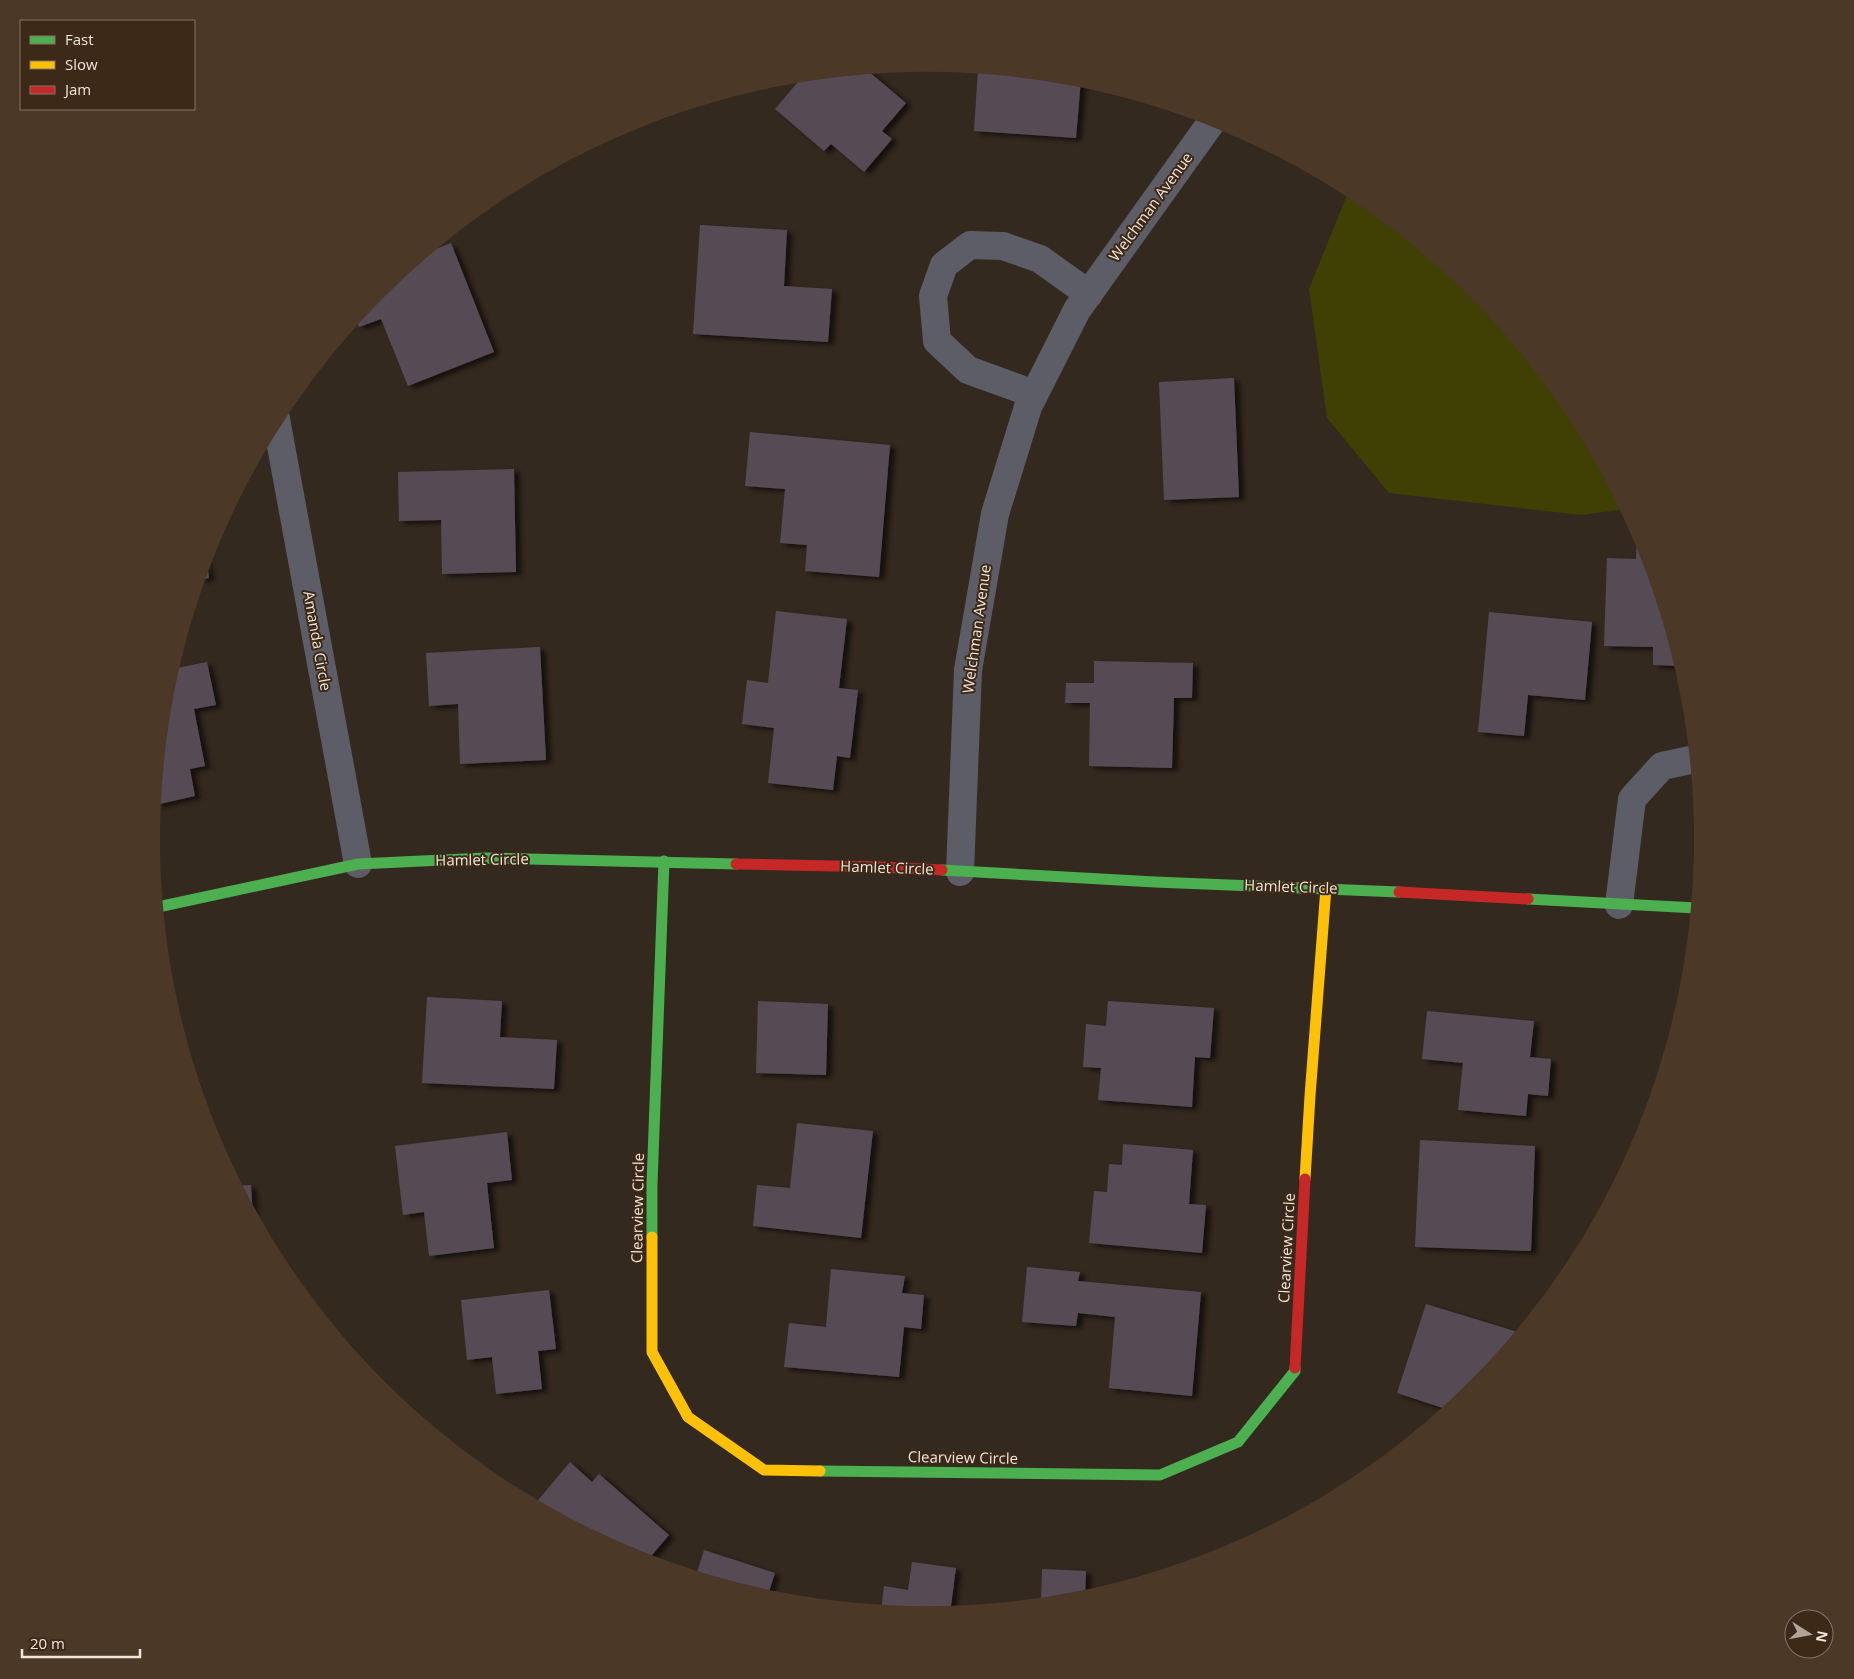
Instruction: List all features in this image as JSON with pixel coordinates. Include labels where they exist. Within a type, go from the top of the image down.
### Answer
[{"type":"street","name":"Welchman Avenue","points":[[960,872],[968,670],[995,514],[1028,407],[1077,310],[1209,126]]},
{"type":"street","points":[[1034,394],[968,370],[937,341],[933,296],[944,265],[970,245],[1003,246],[1040,259],[1089,294]]},
{"type":"street","name":"Amanda Circle","points":[[278,431],[358,864]]},
{"type":"street","points":[[1619,904],[1632,800],[1662,766],[1689,760]]},
{"type":"street","name":"Hamlet Circle","points":[[164,907],[358,864],[485,858],[664,861],[881,868],[1155,882],[1326,888],[1690,908]]},
{"type":"street","name":"Clearview Circle","points":[[664,861],[652,1184],[652,1352],[688,1417],[764,1470],[1160,1475],[1238,1442],[1295,1371],[1310,1096],[1326,888]]},
{"type":"shaded area","points":[[1346,198],[1394,231],[1433,263],[1504,334],[1565,413],[1591,456],[1619,510],[1581,515],[1389,493],[1327,418],[1309,289]]},
{"type":"building","points":[[872,74],[906,103],[882,131],[892,139],[864,172],[831,144],[824,151],[775,109],[796,84]]},
{"type":"building","points":[[978,74],[1027,79],[1080,88],[1076,138],[974,131]]},
{"type":"building","points":[[700,225],[787,230],[784,286],[832,289],[828,342],[693,334]]},
{"type":"building","points":[[451,243],[494,352],[408,386],[381,319],[359,327],[358,325],[385,297],[440,248]]},
{"type":"building","points":[[1234,378],[1239,497],[1164,500],[1159,382]]},
{"type":"building","points":[[750,432],[890,445],[879,577],[805,571],[807,545],[780,543],[785,489],[745,486]]},
{"type":"building","points":[[514,469],[516,572],[442,574],[441,520],[399,521],[398,472]]},
{"type":"building","points":[[1636,547],[1653,593],[1674,666],[1653,665],[1653,647],[1604,646],[1607,558],[1636,559]]},
{"type":"building","points":[[776,611],[847,619],[839,688],[858,690],[850,758],[837,756],[833,790],[768,783],[774,728],[742,724],[747,680],[768,683]]},
{"type":"building","points":[[1489,612],[1592,622],[1585,700],[1528,695],[1524,736],[1478,732]]},
{"type":"building","points":[[540,647],[546,760],[460,764],[458,704],[429,706],[426,653]]},
{"type":"building","points":[[1094,661],[1193,663],[1192,698],[1174,698],[1172,768],[1089,766],[1090,703],[1065,703],[1066,683],[1094,683]]},
{"type":"building","points":[[207,662],[216,705],[194,709],[205,766],[190,769],[195,796],[161,804],[167,739],[180,667]]},
{"type":"building","points":[[427,997],[502,1001],[500,1037],[557,1040],[554,1089],[422,1083]]},
{"type":"building","points":[[758,1001],[828,1004],[826,1075],[756,1073]]},
{"type":"building","points":[[1108,1001],[1214,1008],[1210,1058],[1195,1057],[1192,1107],[1098,1100],[1101,1068],[1083,1067],[1086,1024],[1106,1026]]},
{"type":"building","points":[[1427,1011],[1534,1021],[1530,1057],[1551,1059],[1548,1096],[1528,1094],[1526,1116],[1458,1110],[1463,1063],[1422,1059]]},
{"type":"building","points":[[797,1123],[873,1131],[861,1238],[753,1226],[757,1185],[790,1188]]},
{"type":"building","points":[[507,1132],[512,1180],[487,1183],[494,1248],[429,1256],[424,1212],[403,1215],[395,1146]]},
{"type":"building","points":[[1420,1140],[1535,1146],[1531,1251],[1415,1247]]},
{"type":"building","points":[[1123,1144],[1193,1150],[1189,1204],[1206,1205],[1202,1253],[1089,1243],[1094,1191],[1107,1192],[1109,1164],[1122,1165]]},
{"type":"building","points":[[251,1185],[252,1203],[243,1186]]},
{"type":"building","points":[[1027,1267],[1080,1272],[1078,1281],[1201,1292],[1192,1396],[1109,1388],[1115,1317],[1078,1313],[1076,1326],[1022,1322]]},
{"type":"building","points":[[831,1269],[905,1276],[902,1293],[924,1295],[921,1329],[904,1327],[899,1377],[784,1367],[789,1323],[826,1327]]},
{"type":"building","points":[[549,1290],[556,1349],[538,1351],[542,1389],[496,1394],[492,1357],[467,1360],[461,1300]]},
{"type":"building","points":[[1426,1304],[1515,1331],[1469,1382],[1442,1408],[1397,1393]]},
{"type":"building","points":[[570,1462],[592,1482],[599,1474],[669,1535],[652,1555],[588,1527],[538,1501]]},
{"type":"building","points":[[704,1550],[775,1573],[770,1590],[698,1571]]},
{"type":"building","points":[[912,1562],[956,1568],[951,1606],[882,1605],[884,1586],[908,1590]]},
{"type":"building","points":[[1042,1569],[1086,1571],[1085,1590],[1041,1598]]},
{"type":"traffic: fast","points":[[164,906],[358,864],[485,858],[736,864]]},
{"type":"traffic: fast","points":[[652,1237],[652,1184],[664,861]]},
{"type":"traffic: fast","points":[[942,870],[1155,882],[1399,892]]},
{"type":"traffic: fast","points":[[1528,899],[1690,908]]},
{"type":"traffic: fast","points":[[820,1471],[1160,1475],[1238,1442],[1295,1371],[1295,1368]]},
{"type":"traffic: slow","points":[[1305,1179],[1326,888]]},
{"type":"traffic: slow","points":[[652,1237],[652,1352],[688,1417],[764,1470],[820,1471]]},
{"type":"traffic: jam","points":[[736,864],[942,870]]},
{"type":"traffic: jam","points":[[1399,892],[1528,899]]},
{"type":"traffic: jam","points":[[1295,1368],[1305,1179]]}]
